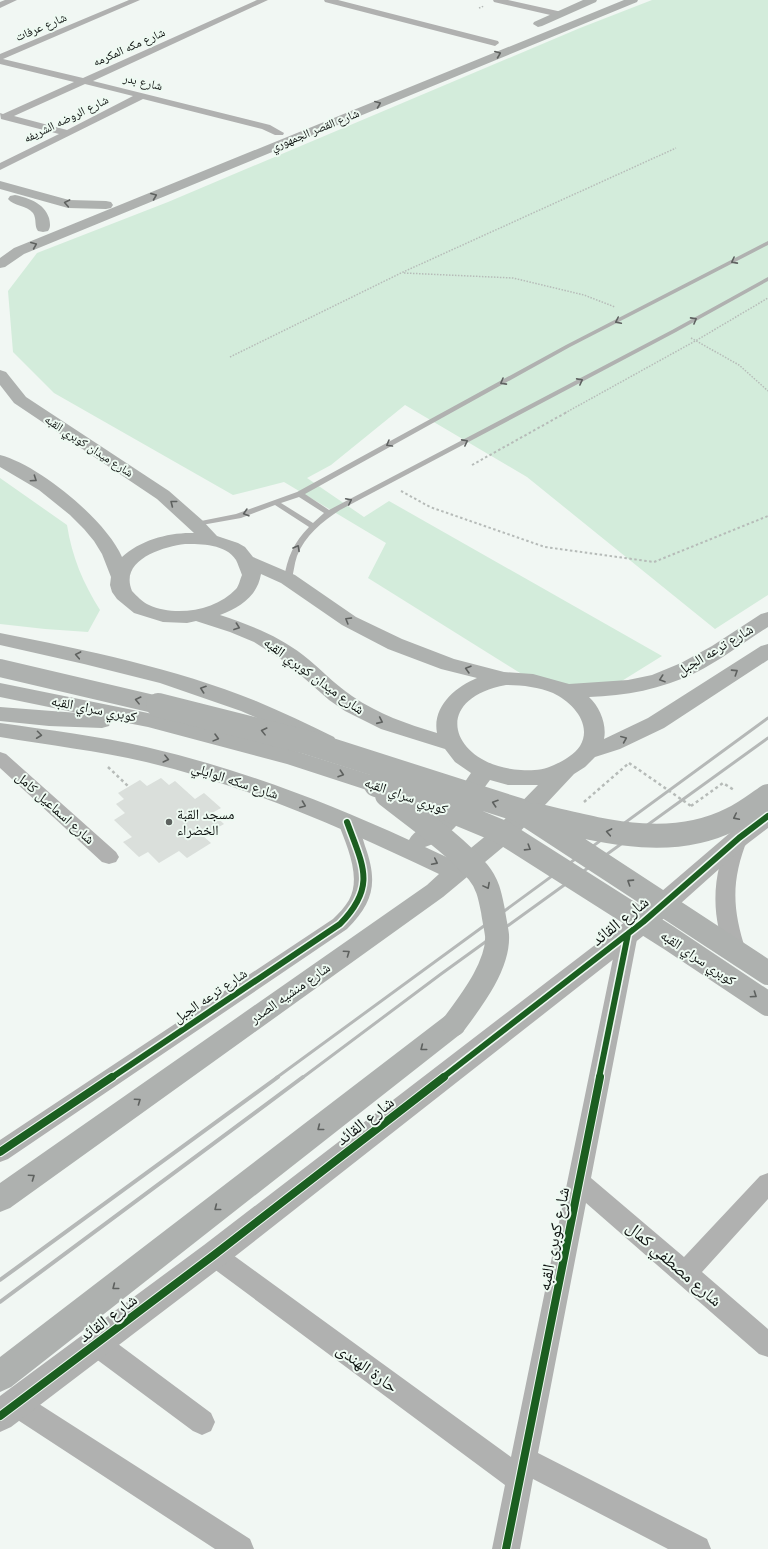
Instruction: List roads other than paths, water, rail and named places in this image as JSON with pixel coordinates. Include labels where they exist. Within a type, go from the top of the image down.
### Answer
[{"type":"main road","points":[[524,30],[592,0]]},
{"type":"main road","name":"شارع القصر الجمهوري","points":[[0,264],[19,251],[633,0]]},
{"type":"main road","points":[[580,5],[605,4],[611,5],[613,9]]},
{"type":"main road","points":[[474,52],[499,41]]},
{"type":"main road","name":"شارع القصر الجمهوري","points":[[0,194],[31,205],[40,212],[44,220],[38,230],[106,205],[416,76]]},
{"type":"main road","points":[[0,185],[68,204],[106,205]]},
{"type":"main road","points":[[0,375],[20,400]]},
{"type":"main road","points":[[0,397],[20,400]]},
{"type":"main road","name":"شارع ميدان كوبري القبه","points":[[20,400],[163,495],[196,524],[211,540]]},
{"type":"main road","points":[[0,460],[41,483],[93,528],[110,551],[120,576]]},
{"type":"main road","points":[[185,538],[211,540],[233,548],[247,561],[250,569],[251,577],[243,593],[225,607],[200,616],[171,618],[158,616],[141,610],[128,600],[122,593],[120,576],[123,568],[129,561],[147,548],[159,543],[185,538]]},
{"type":"main road","points":[[247,561],[288,579],[344,618],[389,641],[448,664],[506,678]]},
{"type":"main road","name":"شارع ميدان كوبري القبه","points":[[200,616],[241,629],[278,647],[308,670],[336,695],[371,717],[396,728],[452,744]]},
{"type":"main road","name":"شارع ترعه الجبل","points":[[566,691],[611,689],[658,680],[696,664],[768,618]]},
{"type":"main road","points":[[0,639],[110,662],[203,688],[279,719],[354,756]]},
{"type":"main road","name":"شارع ترعه الجبل","points":[[587,752],[629,736],[656,723],[768,650]]},
{"type":"main road","name":"كوبري سراي القبه","points":[[0,668],[118,695],[284,736],[354,756],[519,810],[768,973]]},
{"type":"main road","points":[[506,678],[538,680],[553,684],[566,691],[578,699],[587,709],[592,719],[594,731],[593,742],[587,752],[578,762],[566,769],[546,776],[518,778],[501,776],[485,771],[466,759],[452,744],[447,733],[446,722],[449,711],[455,701],[465,692],[491,681],[506,678]]},
{"type":"main road","name":"كوبري سراي القبه","points":[[0,690],[148,720],[292,758],[449,810],[502,832],[669,938],[768,1004]]},
{"type":"main road","points":[[0,714],[86,721],[124,722],[148,720]]},
{"type":"main road","name":"شارع سكه الوايلي","points":[[0,730],[92,743],[167,760],[251,785],[346,822],[402,846],[458,873]]},
{"type":"main road","name":"شارع منشيه الصدر","points":[[1,1197],[458,873],[512,826],[566,769]]},
{"type":"main road","points":[[402,846],[423,839],[441,828],[485,771]]},
{"type":"main road","points":[[0,1376],[454,1024],[470,1003],[484,980],[493,958],[497,936],[489,889],[478,872],[443,839],[376,785]]},
{"type":"main road","points":[[519,810],[612,833],[641,836],[670,835],[698,831],[723,823],[745,812],[768,796]]},
{"type":"street","points":[[0,5],[13,0]]},
{"type":"street","name":"شارع عرفات","points":[[0,57],[136,0]]},
{"type":"street","name":"شارع مكه المكرمه","points":[[2,116],[264,0]]},
{"type":"street","points":[[328,0],[499,41]]},
{"type":"street","points":[[497,0],[559,14]]},
{"type":"street","points":[[357,7],[368,2]]},
{"type":"street","name":"شارع بدر","points":[[0,61],[143,95],[250,123],[279,133]]},
{"type":"street","name":"شارع الروضه الشريفه","points":[[0,167],[143,95]]},
{"type":"street","points":[[2,116],[68,133]]},
{"type":"street","name":"شارع اسماعيل كامل","points":[[0,758],[109,857]]},
{"type":"street","name":"شارع القائد","points":[[8,1410],[214,1255],[636,928],[739,838],[768,816]]},
{"type":"street","name":"شارع ترعه الجبل","points":[[0,1152],[340,924],[349,916],[361,897],[364,885],[364,874],[346,822]]},
{"type":"street","points":[[736,951],[729,930],[725,910],[724,890],[726,872],[731,854],[739,838]]},
{"type":"street","points":[[636,928],[682,928],[719,941],[768,973]]},
{"type":"street","name":"شارع كوبرى القبه","points":[[506,1549],[579,1182],[636,928]]},
{"type":"street","name":"شارع مصطفي كمال","points":[[579,1182],[768,1345]]},
{"type":"street","points":[[685,1273],[768,1183]]},
{"type":"street","name":"حارة الهندى","points":[[214,1255],[522,1470],[697,1549]]},
{"type":"street","points":[[97,1344],[202,1422]]},
{"type":"street","points":[[8,1410],[240,1549]]},
{"type":"lane","points":[[196,524],[238,516],[300,494],[568,346],[634,314],[768,243]]},
{"type":"lane","points":[[288,579],[292,556],[304,536],[313,526],[329,513],[674,331],[768,279]]},
{"type":"lane","points":[[300,494],[329,513]]},
{"type":"lane","points":[[276,503],[313,526]]},
{"type":"railway","points":[[276,1078],[768,718]]},
{"type":"railway","points":[[302,1078],[441,974],[768,738]]},
{"type":"railway","points":[[0,1280],[278,1077]]},
{"type":"railway","points":[[0,1302],[303,1077]]},
{"type":"place","name":"مسجد القبة الخضراء","points":[[169,822]]}]
